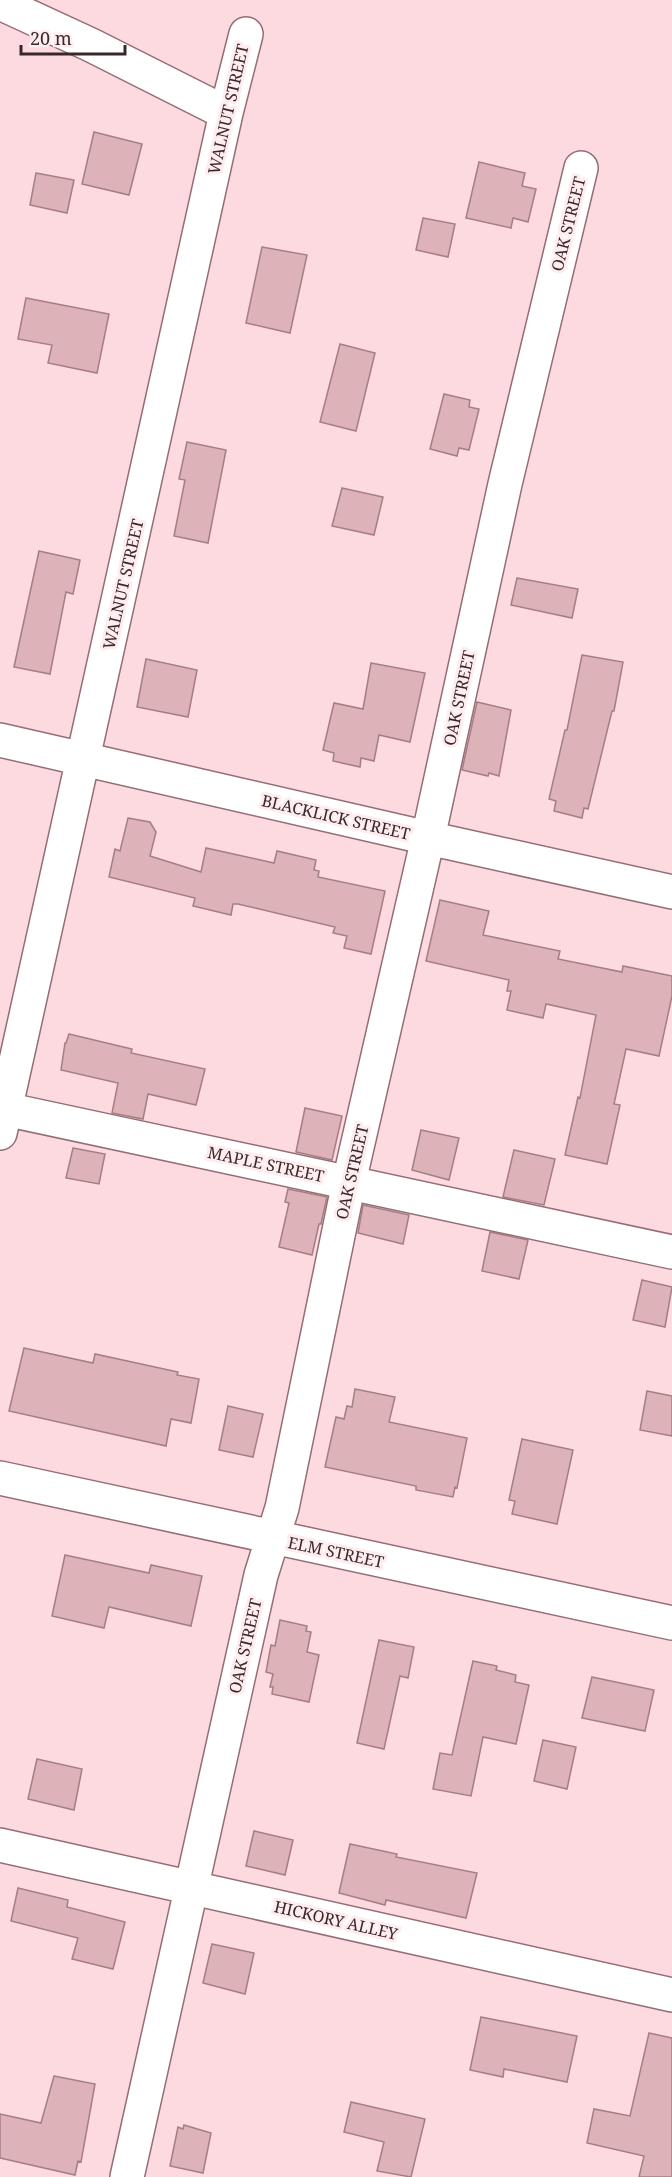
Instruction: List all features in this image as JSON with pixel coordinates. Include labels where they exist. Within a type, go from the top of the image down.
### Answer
[{"type":"street","points":[[0,3],[100,49],[226,113]]},
{"type":"street","name":"WALNUT STREET","points":[[2,1116],[96,706],[226,113],[246,34]]},
{"type":"street","name":"OAK STREET","points":[[127,2177],[261,1575],[282,1508],[349,1182],[428,838],[505,484],[581,168]]},
{"type":"street","name":"BLACKLICK STREET","points":[[0,740],[672,892]]},
{"type":"street","name":"MAPLE STREET","points":[[2,1116],[349,1182],[672,1252]]},
{"type":"street","name":"ELM STREET","points":[[0,1478],[672,1623]]},
{"type":"street","name":"HICKORY ALLEY","points":[[0,1845],[672,1995]]},
{"type":"building","points":[[94,132],[142,144],[129,195],[82,184]]},
{"type":"building","points":[[479,162],[525,173],[522,186],[536,189],[528,222],[513,218],[511,228],[466,218]]},
{"type":"building","points":[[36,173],[74,180],[67,213],[30,205]]},
{"type":"building","points":[[423,218],[455,224],[448,257],[416,250]]},
{"type":"building","points":[[262,247],[307,255],[290,333],[246,323]]},
{"type":"building","points":[[26,298],[109,314],[97,373],[48,363],[52,345],[18,339]]},
{"type":"building","points":[[340,344],[375,353],[356,431],[320,422]]},
{"type":"building","points":[[444,394],[470,400],[469,407],[479,409],[469,450],[459,448],[457,456],[430,449]]},
{"type":"building","points":[[187,442],[226,450],[208,543],[174,536],[185,480],[179,479]]},
{"type":"building","points":[[342,488],[383,497],[374,535],[332,526]]},
{"type":"building","points":[[39,551],[80,560],[73,594],[66,592],[50,674],[14,667]]},
{"type":"building","points":[[517,578],[578,589],[572,618],[511,605]]},
{"type":"building","points":[[582,655],[623,662],[614,711],[612,711],[588,809],[584,808],[582,818],[554,811],[556,801],[549,799],[565,730],[567,730]]},
{"type":"building","points":[[146,659],[197,670],[188,717],[137,707]]},
{"type":"building","points":[[371,663],[425,673],[410,742],[379,735],[374,761],[361,758],[360,767],[333,761],[334,753],[323,750],[334,703],[363,709]]},
{"type":"building","points":[[477,702],[511,710],[499,776],[462,770]]},
{"type":"building","points":[[128,818],[150,822],[156,832],[150,856],[201,872],[206,848],[274,863],[277,851],[316,860],[314,870],[319,871],[318,877],[385,891],[371,954],[344,948],[347,936],[333,933],[335,927],[238,904],[233,904],[231,915],[193,906],[195,898],[109,877],[115,849],[120,851]]},
{"type":"building","points":[[440,900],[489,911],[483,935],[560,951],[558,959],[622,972],[623,966],[672,976],[672,996],[659,1056],[626,1049],[614,1104],[620,1105],[607,1164],[565,1155],[578,1097],[580,1098],[596,1015],[546,1004],[543,1018],[507,1010],[511,991],[507,991],[509,980],[426,961]]},
{"type":"building","points":[[69,1034],[132,1049],[131,1053],[205,1069],[196,1105],[148,1094],[143,1119],[112,1113],[118,1083],[61,1070],[65,1043]]},
{"type":"building","points":[[305,1108],[342,1116],[332,1160],[296,1152]]},
{"type":"building","points":[[421,1130],[459,1138],[449,1180],[412,1170]]},
{"type":"building","points":[[73,1148],[105,1154],[99,1184],[66,1178]]},
{"type":"building","points":[[514,1150],[555,1159],[544,1205],[503,1197]]},
{"type":"building","points":[[288,1189],[327,1197],[312,1255],[279,1247],[289,1203],[285,1202]]},
{"type":"building","points":[[363,1205],[409,1215],[403,1244],[358,1233]]},
{"type":"building","points":[[490,1232],[528,1240],[519,1279],[482,1271]]},
{"type":"building","points":[[642,1280],[672,1287],[665,1327],[633,1320]]},
{"type":"building","points":[[24,1348],[93,1363],[95,1354],[178,1372],[177,1375],[199,1379],[191,1423],[171,1419],[166,1446],[9,1411]]},
{"type":"building","points":[[355,1389],[395,1397],[389,1422],[467,1438],[457,1488],[455,1487],[453,1497],[416,1490],[416,1486],[325,1467],[336,1417],[344,1419],[347,1406],[352,1407]]},
{"type":"building","points":[[647,1391],[672,1396],[672,1436],[640,1430]]},
{"type":"building","points":[[228,1406],[263,1414],[253,1457],[219,1450]]},
{"type":"building","points":[[522,1439],[573,1450],[557,1524],[512,1514],[515,1501],[509,1500]]},
{"type":"building","points":[[65,1555],[149,1573],[151,1565],[202,1576],[191,1626],[109,1607],[104,1628],[52,1616]]},
{"type":"building","points":[[280,1620],[307,1626],[306,1631],[311,1632],[307,1652],[319,1655],[309,1702],[272,1694],[273,1687],[270,1687],[273,1674],[266,1672],[271,1645],[275,1646]]},
{"type":"building","points":[[379,1640],[414,1647],[408,1678],[400,1676],[384,1749],[357,1743]]},
{"type":"building","points":[[473,1661],[497,1666],[496,1670],[516,1675],[515,1682],[529,1685],[516,1744],[483,1737],[471,1796],[433,1789],[440,1753],[452,1755]]},
{"type":"building","points":[[592,1677],[654,1690],[645,1731],[582,1718]]},
{"type":"building","points":[[543,1740],[576,1747],[567,1789],[534,1781]]},
{"type":"building","points":[[37,1759],[82,1769],[74,1810],[28,1799]]},
{"type":"building","points":[[254,1831],[293,1840],[285,1875],[246,1866]]},
{"type":"building","points":[[350,1844],[397,1854],[396,1857],[477,1873],[466,1918],[386,1900],[385,1905],[339,1893]]},
{"type":"building","points":[[18,1888],[68,1900],[67,1907],[125,1922],[113,1969],[72,1959],[78,1938],[11,1921]]},
{"type":"building","points":[[212,1944],[254,1953],[245,1994],[203,1983]]},
{"type":"building","points":[[481,2017],[577,2036],[567,2082],[504,2069],[503,2077],[470,2070]]},
{"type":"building","points":[[649,2033],[672,2038],[672,2177],[639,2177],[644,2156],[587,2143],[594,2109],[630,2116]]},
{"type":"building","points":[[54,2076],[95,2084],[81,2162],[78,2161],[75,2175],[0,2158],[0,2114],[41,2123]]},
{"type":"building","points":[[351,2102],[425,2119],[411,2177],[377,2171],[384,2142],[344,2132]]},
{"type":"building","points":[[184,2125],[211,2133],[203,2173],[170,2166],[178,2127],[183,2129]]}]
